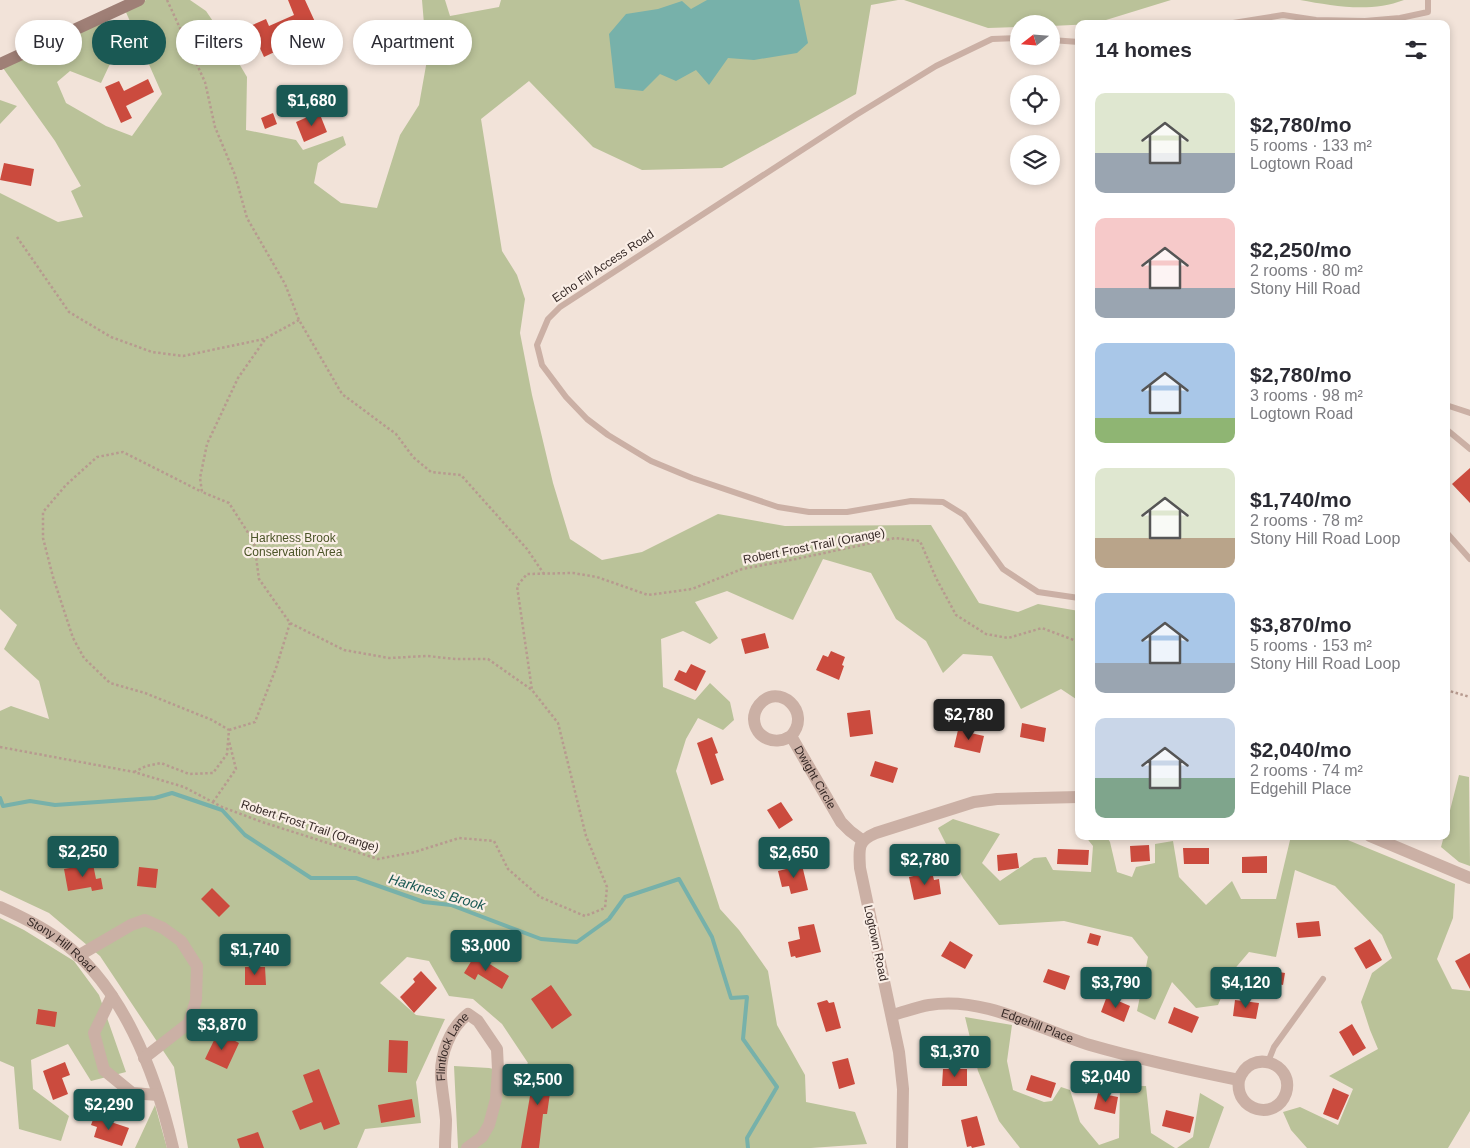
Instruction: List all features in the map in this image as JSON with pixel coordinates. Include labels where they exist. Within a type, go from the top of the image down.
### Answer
[{"type":"main road","points":[[0,64],[139,0]]},
{"type":"street","name":"Dwight Circle","points":[[791,736],[841,822],[862,840]]},
{"type":"street","points":[[862,840],[876,833],[974,802],[1075,797]]},
{"type":"street","name":"Logtown Road","points":[[862,840],[860,868],[899,1052],[902,1076],[902,1148]]},
{"type":"street","points":[[1380,840],[1470,878]]},
{"type":"street","name":"Stony Hill Road","points":[[0,907],[43,929],[58,939],[94,972],[112,996],[144,1058],[165,1115],[173,1148]]},
{"type":"street","points":[[78,956],[145,920],[163,928],[181,941],[197,966],[196,1000],[189,1023],[144,1058]]},
{"type":"street","points":[[112,996],[94,1033],[104,1070],[132,1093],[158,1095]]},
{"type":"street","name":"Edgehill Place","points":[[892,1015],[929,1005],[974,1006],[996,1011],[1110,1050],[1176,1067],[1239,1080]]},
{"type":"street","name":"Flintlock Lane","points":[[445,1148],[446,1121],[441,1076],[443,1055],[459,1022],[468,1014],[478,1020],[497,1049],[498,1070],[496,1099],[489,1124],[482,1136],[467,1148]]},
{"type":"street","points":[[1261,1061],[1268,1062],[1280,1068],[1285,1077],[1287,1084],[1284,1098],[1274,1107],[1260,1110],[1248,1105],[1239,1094],[1239,1080],[1243,1071],[1251,1064],[1261,1061]]},
{"type":"lane","points":[[1377,20],[1400,18],[1428,12],[1428,0]]},
{"type":"lane","points":[[1252,20],[1283,15],[1316,20]]},
{"type":"lane","name":"Echo Fill Access Road","points":[[1010,38],[992,39],[936,66],[856,115],[560,307],[548,319],[537,345],[542,365],[566,397],[608,435],[651,461],[692,478],[778,507],[809,512],[847,512],[911,501],[943,502],[964,515],[1003,569],[1038,592],[1075,597]]},
{"type":"lane","points":[[1060,41],[1075,42]]},
{"type":"lane","points":[[1450,406],[1470,413]]},
{"type":"lane","points":[[1450,432],[1470,449]]},
{"type":"lane","points":[[1450,536],[1470,559]]},
{"type":"lane","points":[[1268,1062],[1274,1047],[1323,979]]},
{"type":"path","points":[[167,0],[205,82],[215,127],[235,176],[247,218],[285,284],[298,320],[342,394],[396,434],[413,457],[431,472],[461,475],[527,548],[544,574]]},
{"type":"path","points":[[17,237],[69,312],[111,337],[152,352],[183,356],[266,338],[298,320]]},
{"type":"path","points":[[202,492],[200,478],[207,444],[238,378],[266,338]]},
{"type":"path","points":[[290,623],[276,668],[255,722],[229,730],[212,720],[145,693],[110,682],[84,658],[73,638],[53,577],[43,538],[43,512],[66,485],[96,457],[123,452],[202,492],[229,503],[254,542],[258,579],[290,623],[344,650],[389,658],[427,656],[488,659],[532,690]]},
{"type":"path","name":"Robert Frost Trail (Orange)","points":[[0,747],[134,772],[184,787],[262,822],[378,859],[415,852],[459,838],[494,841],[508,868],[540,897],[585,916],[605,908],[607,887],[586,836],[558,723],[532,690],[517,586],[527,574],[573,574],[597,577],[648,595],[692,588],[742,569],[796,560],[895,538],[920,541],[936,578],[956,615],[986,634],[1008,638],[1042,628],[1075,640]]},
{"type":"path","points":[[1450,691],[1470,698]]},
{"type":"path","points":[[134,772],[146,766],[161,763],[189,774],[213,773],[227,754],[229,730]]},
{"type":"path","points":[[214,802],[236,768],[228,740]]},
{"type":"green space","name":"Harkness Brook Conservation Area","points":[[146,0],[190,0],[206,11],[212,20],[176,20],[176,65],[240,65],[247,77],[246,130],[296,140],[303,150],[343,136],[346,145],[318,163],[314,183],[341,203],[377,208],[400,135],[419,105],[426,65],[472,65],[472,20],[424,20],[422,0],[445,0],[450,16],[499,7],[501,0],[898,0],[871,5],[856,94],[722,168],[642,170],[593,147],[529,81],[481,119],[502,251],[517,275],[525,299],[520,333],[532,395],[553,483],[570,539],[602,560],[642,552],[718,514],[785,526],[931,525],[979,603],[1018,612],[1038,604],[1075,610],[1075,698],[1061,689],[1021,709],[992,656],[963,654],[943,673],[926,641],[896,619],[871,573],[823,559],[793,620],[727,591],[695,602],[718,638],[710,644],[683,631],[661,639],[663,687],[695,700],[710,683],[730,702],[734,720],[723,730],[698,718],[686,739],[676,771],[720,909],[739,930],[768,971],[777,1025],[805,1075],[806,1102],[855,1112],[867,1144],[811,1148],[458,1148],[454,1066],[489,1068],[518,1074],[528,1063],[502,1024],[473,999],[449,996],[429,961],[407,957],[380,983],[416,1015],[445,1019],[416,1082],[421,1123],[365,1129],[357,1148],[188,1148],[174,1067],[100,956],[49,913],[0,890],[0,711],[11,706],[49,719],[39,681],[4,649],[17,625],[0,609],[0,193],[58,222],[83,217],[71,191],[81,186],[55,141],[3,68],[15,62],[15,65],[82,65],[82,30],[92,25],[92,65],[109,65],[101,83],[70,71],[57,82],[66,103],[106,126],[132,136],[162,94],[149,65],[166,65],[166,20],[129,20],[125,10]]},
{"type":"green space","points":[[904,0],[1171,0],[1106,20],[1075,20],[1075,25],[1060,26],[1060,15],[1010,15],[1010,27],[988,28]]},
{"type":"green space","points":[[1300,0],[1404,0],[1378,6],[1352,7]]},
{"type":"green space","points":[[0,100],[17,106],[0,124]]},
{"type":"green space","points":[[1459,775],[1469,777],[1470,866],[1459,862],[1441,847],[1443,840],[1450,840],[1450,810]]},
{"type":"green space","points":[[953,819],[1000,834],[982,863],[1000,881],[1034,858],[1046,857],[1053,870],[1091,872],[1093,846],[1088,840],[1109,840],[1117,872],[1132,877],[1136,867],[1155,863],[1155,844],[1173,841],[1179,877],[1206,905],[1232,881],[1241,899],[1276,899],[1290,840],[1348,840],[1455,884],[1453,918],[1437,959],[1452,989],[1470,991],[1470,1111],[1448,1148],[1307,1148],[1291,1130],[1283,1112],[1300,1107],[1338,1125],[1353,1089],[1329,1076],[1378,1049],[1361,1002],[1372,973],[1392,958],[1382,935],[1335,886],[1295,870],[1276,957],[1249,952],[1232,972],[1218,1005],[1196,1008],[1172,982],[1155,1020],[1137,1011],[1148,957],[1132,937],[1064,921],[999,925],[963,878],[938,828]]},
{"type":"green space","points":[[0,918],[24,930],[74,961],[99,995],[126,1072],[91,1081],[68,1044],[31,1060],[33,1089],[69,1116],[61,1141],[19,1129],[14,1067],[0,1061]]},
{"type":"green space","points":[[965,1017],[1012,1025],[1007,1061],[1013,1090],[1044,1102],[1052,1101],[1061,1087],[1070,1090],[1080,1122],[1099,1145],[1119,1138],[1120,1086],[1146,1086],[1151,1133],[1175,1148],[1020,1148],[999,1121],[978,1071]]},
{"type":"green space","points":[[1200,1093],[1224,1107],[1209,1148],[1177,1148],[1193,1137]]},
{"type":"green space","points":[[155,1105],[167,1148],[135,1148]]},
{"type":"water","points":[[707,0],[799,0],[808,43],[797,53],[754,60],[728,58],[709,85],[696,70],[676,81],[660,74],[643,91],[615,88],[609,34],[626,14],[658,9],[682,1],[691,9]]},
{"type":"building","points":[[288,0],[305,0],[314,20],[283,20],[294,15]]},
{"type":"building","points":[[266,19],[269,26],[271,25],[271,54],[264,57],[261,50],[261,21]]},
{"type":"building","points":[[148,79],[154,92],[126,106],[132,118],[121,123],[105,87],[119,81],[124,91]]},
{"type":"building","points":[[319,112],[327,132],[304,142],[296,122]]},
{"type":"building","points":[[273,113],[277,124],[265,129],[261,118]]},
{"type":"building","points":[[4,163],[34,169],[31,186],[0,180]]},
{"type":"building","points":[[1470,468],[1470,503],[1452,484]]},
{"type":"building","points":[[765,633],[769,648],[745,654],[741,639]]},
{"type":"building","points":[[831,651],[845,657],[839,680],[816,670],[823,655],[828,657]]},
{"type":"building","points":[[691,664],[706,671],[696,691],[674,680],[679,670],[686,673]]},
{"type":"building","points":[[870,710],[873,734],[850,737],[847,713]]},
{"type":"building","points":[[1022,723],[1046,728],[1044,742],[1020,737]]},
{"type":"building","points":[[958,730],[984,736],[980,753],[954,747]]},
{"type":"building","points":[[712,737],[718,753],[715,754],[724,780],[711,785],[697,743]]},
{"type":"building","points":[[875,761],[898,768],[893,783],[870,776]]},
{"type":"building","points":[[781,802],[793,820],[779,829],[767,810]]},
{"type":"building","points":[[1149,845],[1150,861],[1131,862],[1130,846]]},
{"type":"building","points":[[1183,848],[1209,848],[1209,864],[1184,864]]},
{"type":"building","points":[[1058,849],[1089,850],[1088,865],[1057,864]]},
{"type":"building","points":[[1017,853],[1019,868],[998,871],[997,855]]},
{"type":"building","points":[[1267,856],[1267,873],[1242,873],[1242,857]]},
{"type":"building","points":[[93,864],[96,879],[101,878],[103,889],[92,891],[91,887],[68,891],[64,869]]},
{"type":"building","points":[[802,865],[808,890],[791,894],[789,886],[782,887],[778,871]]},
{"type":"building","points":[[139,867],[158,869],[156,888],[137,886]]},
{"type":"building","points":[[932,872],[934,880],[939,879],[941,894],[914,900],[909,877]]},
{"type":"building","points":[[212,888],[230,906],[219,917],[201,899]]},
{"type":"building","points":[[1319,921],[1321,936],[1298,938],[1296,923]]},
{"type":"building","points":[[814,924],[821,952],[796,958],[795,956],[791,957],[788,942],[800,939],[798,927]]},
{"type":"building","points":[[1090,933],[1101,936],[1098,946],[1087,943]]},
{"type":"building","points":[[1370,939],[1382,960],[1366,969],[1354,948]]},
{"type":"building","points":[[950,941],[973,955],[965,969],[941,956]]},
{"type":"building","points":[[1470,953],[1470,989],[1455,961]]},
{"type":"building","points":[[475,955],[509,976],[502,989],[478,974],[475,980],[464,973]]},
{"type":"building","points":[[245,967],[265,967],[266,985],[245,985]]},
{"type":"building","points":[[1048,969],[1070,976],[1065,990],[1043,982]]},
{"type":"building","points":[[1267,970],[1285,973],[1283,985],[1265,981]]},
{"type":"building","points":[[421,971],[437,988],[414,1013],[400,997],[415,982],[413,979]]},
{"type":"building","points":[[551,985],[572,1015],[552,1029],[531,999]]},
{"type":"building","points":[[1107,996],[1130,1006],[1124,1022],[1101,1012]]},
{"type":"building","points":[[827,1000],[829,1003],[834,1002],[841,1028],[826,1032],[817,1003]]},
{"type":"building","points":[[1235,1000],[1259,1003],[1256,1019],[1233,1016]]},
{"type":"building","points":[[1174,1007],[1199,1017],[1192,1033],[1168,1023]]},
{"type":"building","points":[[38,1009],[57,1012],[55,1027],[36,1024]]},
{"type":"building","points":[[1352,1024],[1366,1048],[1353,1056],[1339,1032]]},
{"type":"building","points":[[218,1032],[239,1043],[227,1069],[205,1059]]},
{"type":"building","points":[[389,1040],[408,1041],[407,1073],[388,1072]]},
{"type":"building","points":[[848,1058],[855,1084],[839,1089],[832,1062]]},
{"type":"building","points":[[65,1062],[70,1075],[62,1078],[68,1094],[53,1100],[43,1071]]},
{"type":"building","points":[[319,1069],[340,1124],[324,1130],[321,1122],[300,1130],[292,1111],[313,1102],[303,1075]]},
{"type":"building","points":[[943,1069],[967,1069],[967,1086],[942,1086]]},
{"type":"building","points":[[1031,1075],[1056,1083],[1051,1098],[1026,1090]]},
{"type":"building","points":[[525,1076],[548,1079],[549,1076],[567,1079],[566,1090],[557,1089],[556,1094],[550,1093],[547,1114],[543,1114],[539,1148],[521,1148],[530,1096],[523,1095]]},
{"type":"building","points":[[1333,1088],[1349,1095],[1338,1120],[1323,1114]]},
{"type":"building","points":[[1098,1093],[1118,1097],[1115,1114],[1094,1109]]},
{"type":"building","points":[[412,1099],[415,1117],[381,1123],[378,1105]]},
{"type":"building","points":[[1166,1110],[1194,1117],[1190,1133],[1162,1126]]},
{"type":"building","points":[[95,1114],[106,1118],[105,1120],[129,1128],[122,1146],[94,1137],[97,1127],[91,1125]]},
{"type":"building","points":[[977,1116],[985,1145],[972,1148],[971,1146],[967,1147],[961,1120]]},
{"type":"building","points":[[258,1132],[264,1148],[240,1148],[237,1139]]},
{"type":"waterway","name":"Harkness Brook","points":[[0,798],[3,806],[30,801],[55,805],[155,798],[172,793],[222,810],[245,835],[311,878],[356,878],[424,902],[451,905],[541,939],[577,942],[609,919],[625,897],[679,879],[712,937],[731,998],[747,997],[743,1039],[777,1087],[747,1138],[748,1148]]}]
